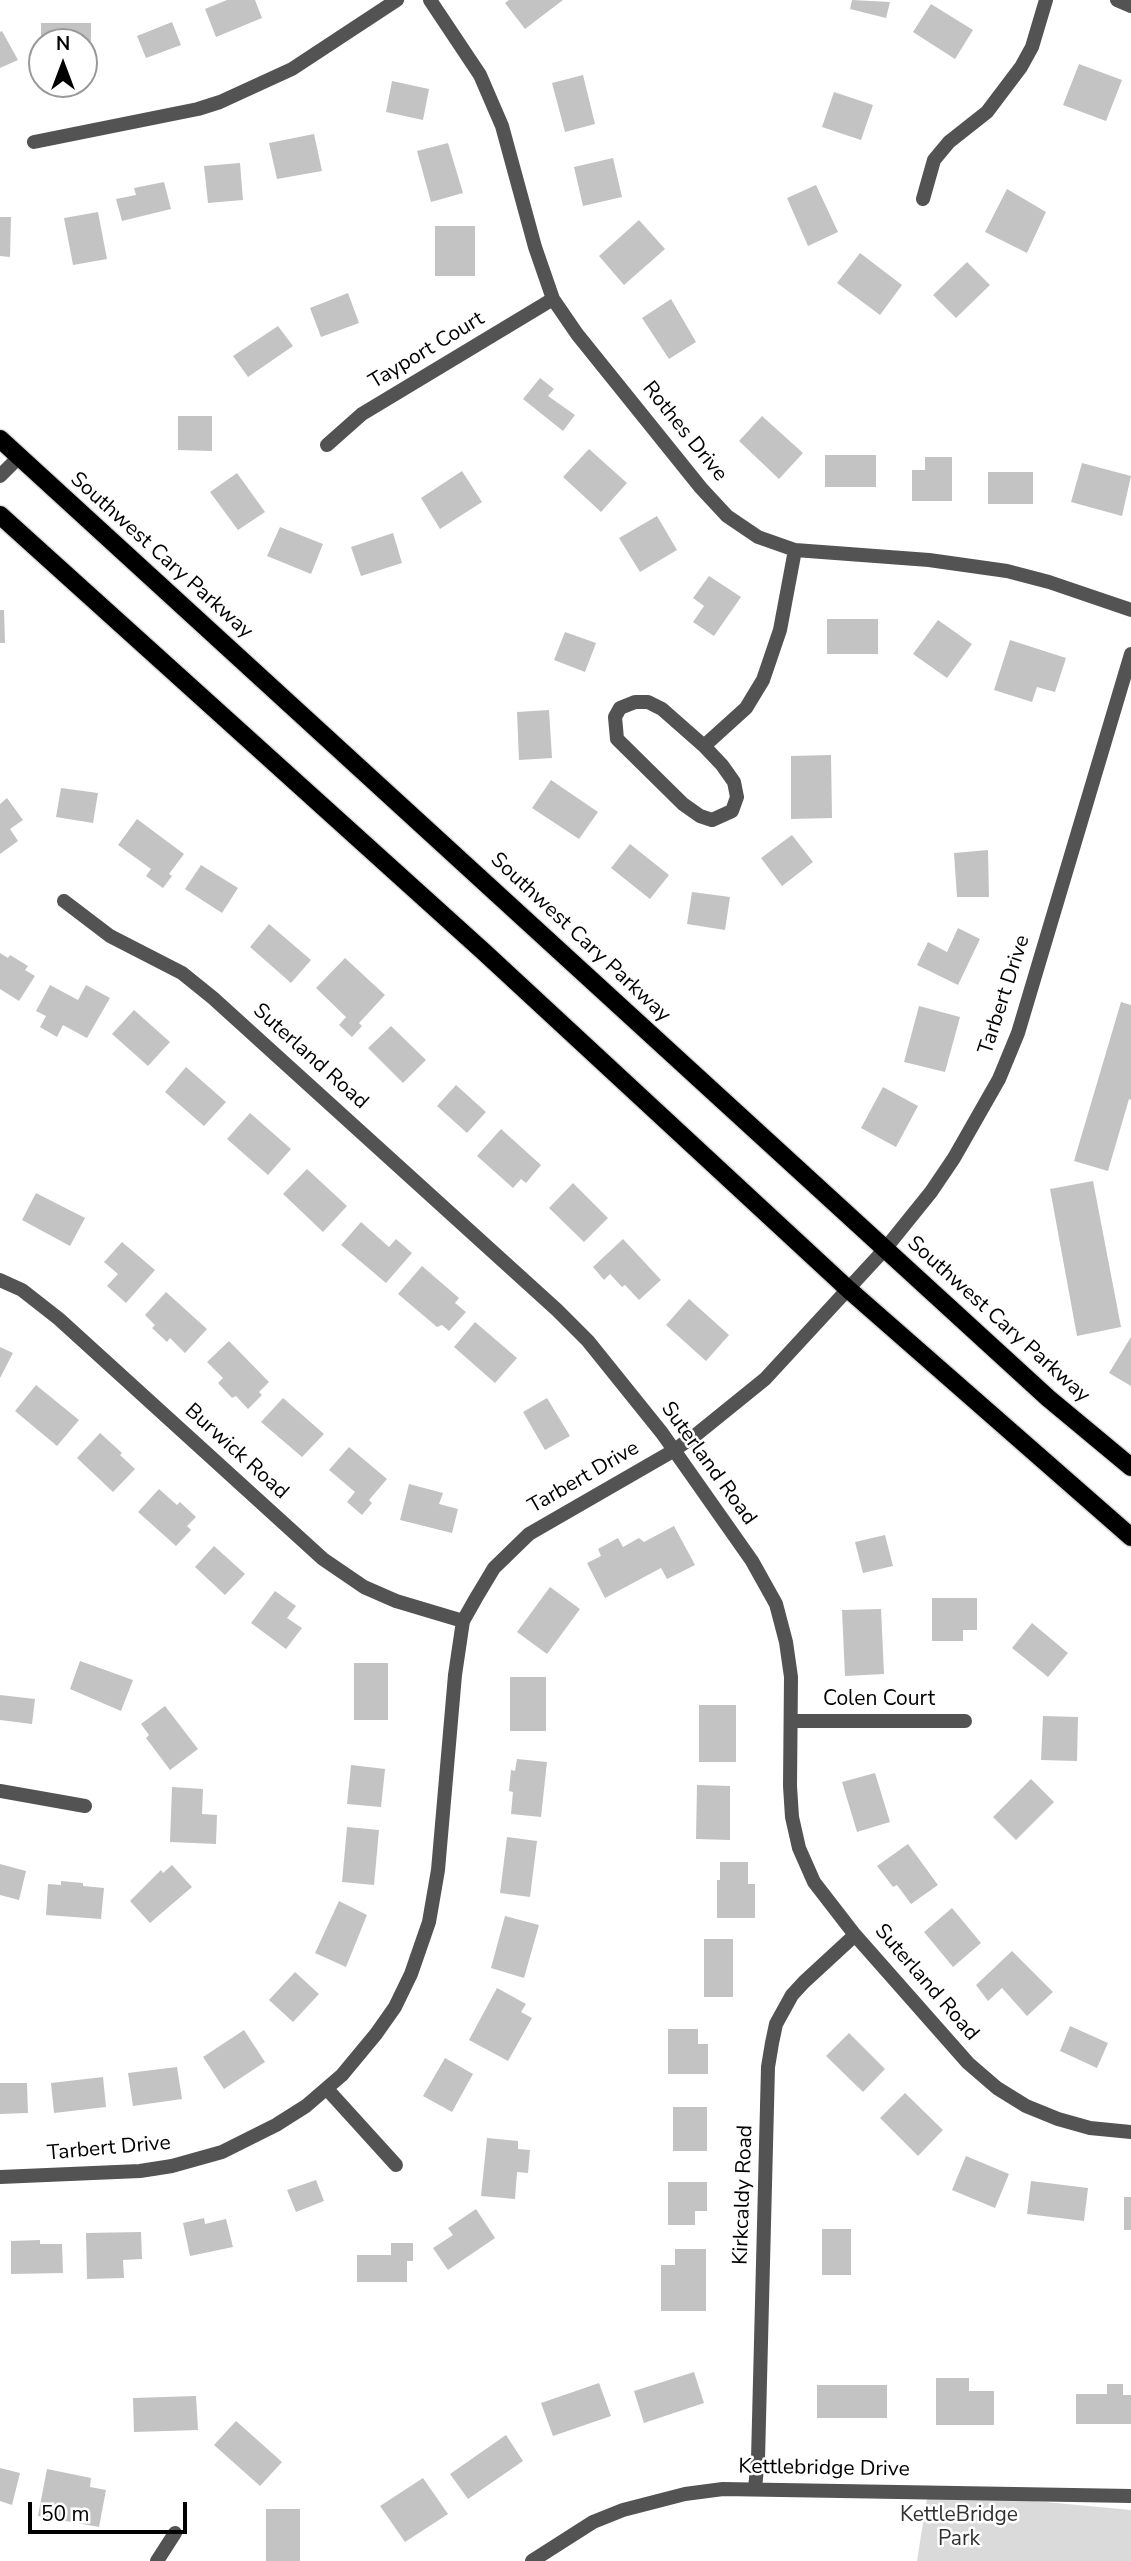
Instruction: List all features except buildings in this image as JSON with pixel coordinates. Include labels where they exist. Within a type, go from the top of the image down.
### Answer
[{"type":"main road","name":"Southwest Cary Parkway","points":[[0,439],[1048,1398],[1131,1467]]},
{"type":"main road","points":[[0,514],[474,942],[848,1289],[1131,1537]]},
{"type":"street","points":[[34,142],[198,109],[220,102],[292,69],[397,0]]},
{"type":"street","name":"Rothes Drive","points":[[430,0],[480,75],[494,104],[535,247],[553,299],[577,334],[701,488],[727,516],[758,537],[795,550],[929,561],[1007,571],[1049,582],[1131,610]]},
{"type":"street","points":[[923,200],[934,160],[949,142],[986,112],[1021,67],[1032,47],[1046,0]]},
{"type":"street","points":[[1117,0],[1131,6]]},
{"type":"street","name":"Tayport Court","points":[[327,445],[362,414],[553,299]]},
{"type":"street","points":[[0,476],[19,457]]},
{"type":"street","points":[[704,746],[746,708],[763,680],[780,630],[795,550]]},
{"type":"street","name":"Tarbert Drive","points":[[0,2177],[140,2171],[222,2152],[276,2125],[327,2089],[359,2056],[395,2007],[411,1975],[429,1922],[438,1870],[455,1675],[463,1621],[494,1568],[529,1534],[673,1451],[765,1379],[885,1249],[931,1192],[954,1158],[1009,1056],[1018,1033],[1131,654]]},
{"type":"street","points":[[635,702],[648,702],[662,709],[704,746],[734,782],[737,797],[732,811],[712,820],[700,816],[683,804],[617,740],[615,717],[620,708],[635,702]]},
{"type":"street","name":"Suterland Road","points":[[64,901],[110,936],[182,973],[224,1007],[557,1310],[619,1377],[752,1561],[776,1604],[789,1658],[792,1817],[799,1848],[814,1882],[855,1936],[968,2063],[997,2088],[1026,2106],[1059,2119],[1090,2128],[1131,2132]]},
{"type":"street","name":"Burwick Road","points":[[0,1280],[22,1290],[59,1319],[323,1559],[364,1587],[396,1601],[463,1621]]},
{"type":"street","name":"Colen Court","points":[[792,1721],[965,1721]]},
{"type":"street","points":[[0,1791],[85,1806]]},
{"type":"street","name":"Kirkcaldy Road","points":[[755,2487],[758,2459],[768,2067],[772,2043],[776,2024],[792,1995],[855,1936]]},
{"type":"street","points":[[327,2089],[396,2165]]},
{"type":"street","name":"Kettlebridge Drive","points":[[532,2561],[593,2522],[623,2510],[685,2494],[723,2488],[1131,2496]]},
{"type":"street","points":[[157,2561],[175,2533]]},
{"type":"green space","name":"KettleBridge Park","points":[[928,2491],[1131,2510],[1131,2561],[917,2561]]}]
